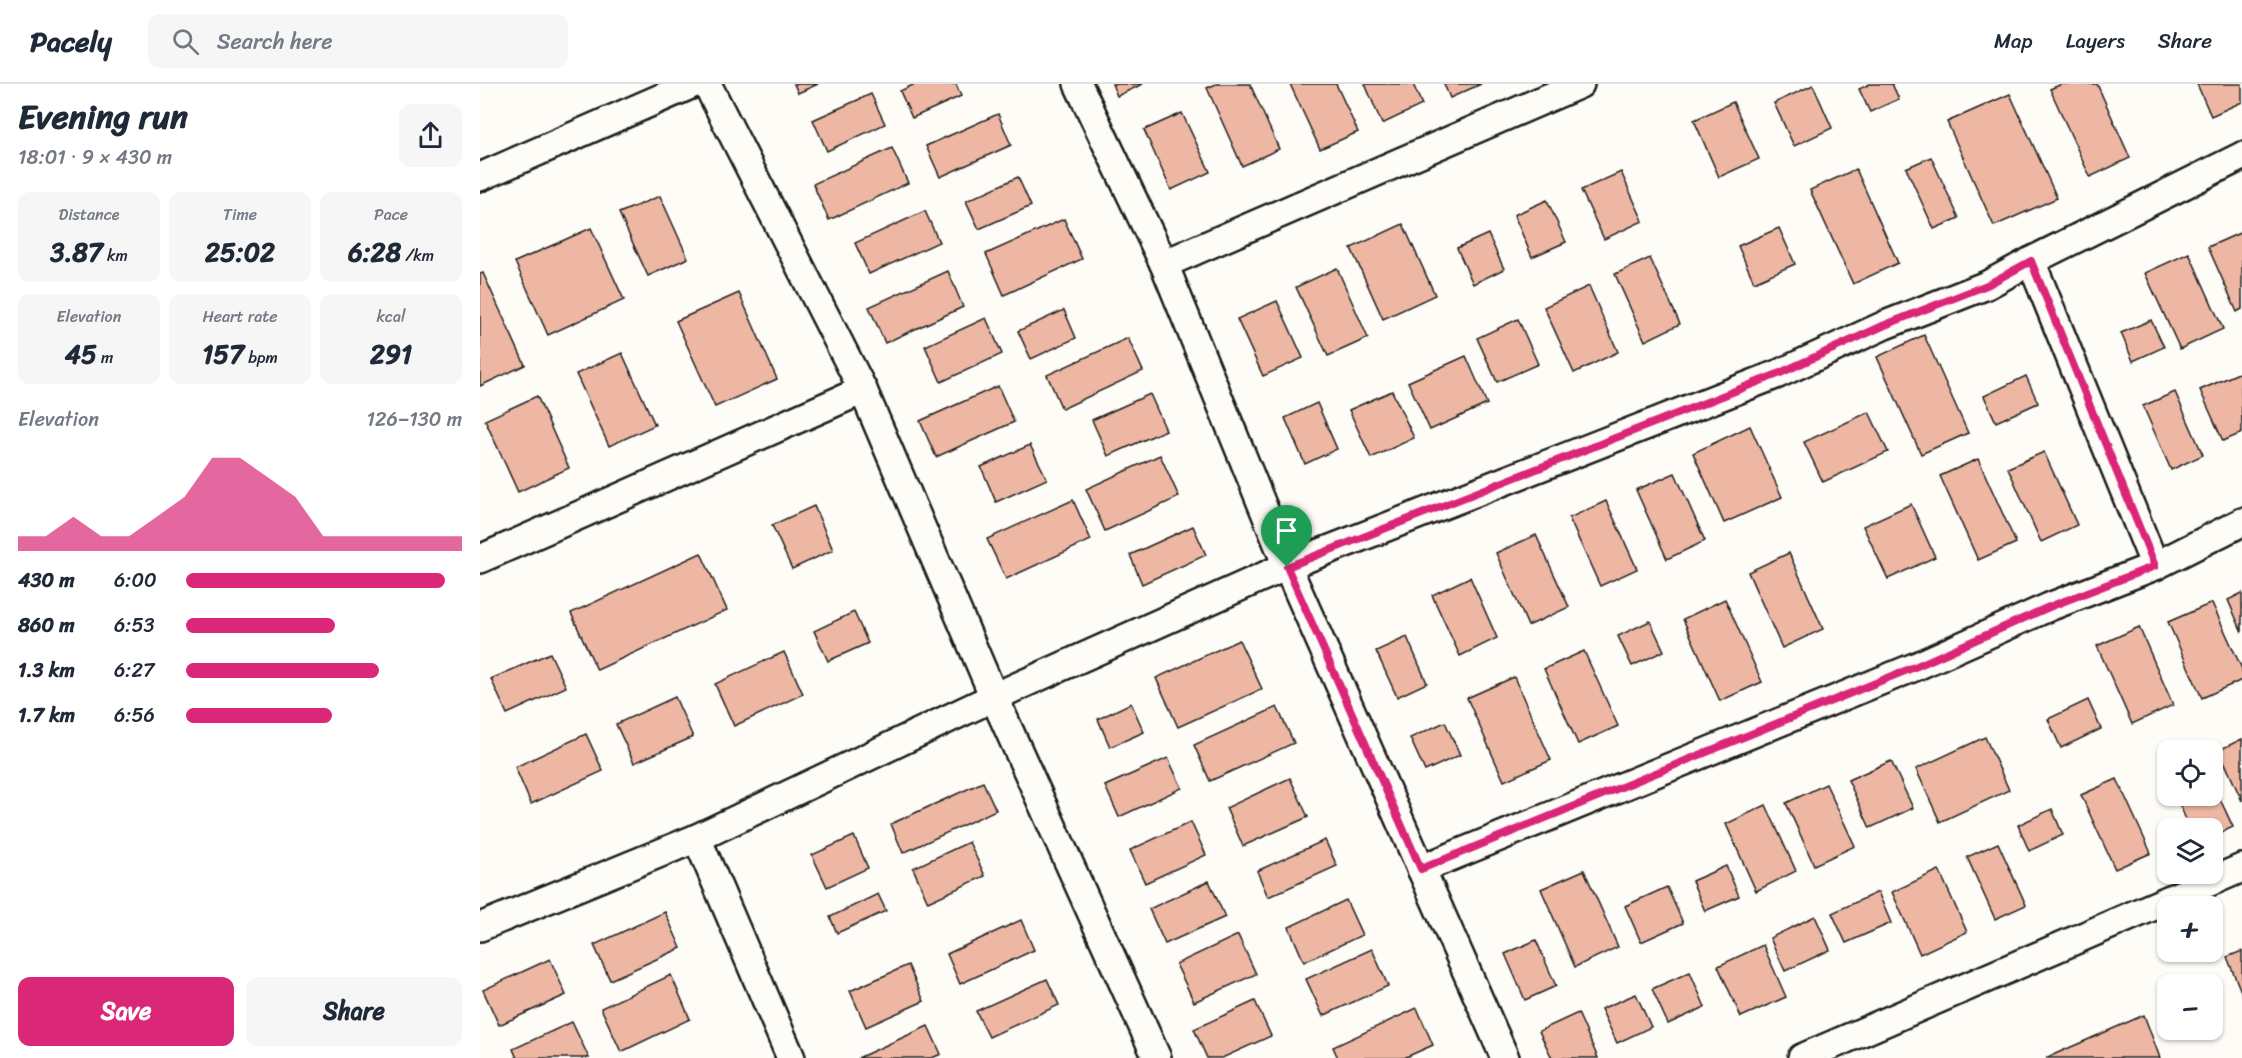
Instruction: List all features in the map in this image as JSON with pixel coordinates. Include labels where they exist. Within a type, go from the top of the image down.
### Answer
[{"type":"street","points":[[480,177],[693,84]]},
{"type":"street","points":[[708,84],[863,390],[994,698],[1157,1058]]},
{"type":"street","points":[[1078,84],[1164,264],[1287,567],[1505,1058]]},
{"type":"street","points":[[1164,264],[1580,84]]},
{"type":"street","points":[[480,927],[697,838],[994,698],[1287,567],[1778,374],[1885,325],[1987,285],[2242,156]]},
{"type":"street","points":[[2031,261],[2155,566]]},
{"type":"street","points":[[480,559],[863,390]]},
{"type":"street","points":[[1421,869],[1917,666],[2049,607],[2155,566],[2242,522]]},
{"type":"street","points":[[697,838],[791,1058]]},
{"type":"street","points":[[1802,1058],[2242,868]]},
{"type":"building","points":[[794,84],[818,84],[798,93]]},
{"type":"building","points":[[915,84],[956,84],[961,96],[912,118],[900,91]]},
{"type":"building","points":[[1112,84],[1143,84],[1117,96]]},
{"type":"building","points":[[1216,84],[1250,84],[1279,149],[1242,166],[1207,88]]},
{"type":"building","points":[[1290,84],[1336,84],[1358,132],[1320,149]]},
{"type":"building","points":[[1365,84],[1413,84],[1422,105],[1382,124]]},
{"type":"building","points":[[1444,84],[1481,84],[1450,98]]},
{"type":"building","points":[[1870,84],[1892,84],[1899,99],[1870,112],[1859,89]]},
{"type":"building","points":[[2062,84],[2097,84],[2130,158],[2090,177],[2050,89]]},
{"type":"building","points":[[2197,84],[2242,84],[2242,102],[2211,116]]},
{"type":"building","points":[[1813,85],[1832,128],[1794,146],[1774,103]]},
{"type":"building","points":[[871,94],[885,124],[827,151],[813,120]]},
{"type":"building","points":[[2010,94],[2057,198],[1994,226],[1947,122]]},
{"type":"building","points":[[1733,102],[1759,159],[1719,177],[1694,120]]},
{"type":"building","points":[[1182,113],[1210,172],[1171,190],[1144,130]]},
{"type":"building","points":[[998,114],[1011,145],[940,177],[926,146]]},
{"type":"building","points":[[892,148],[908,183],[829,220],[813,184]]},
{"type":"building","points":[[1931,157],[1959,218],[1934,229],[1906,168]]},
{"type":"building","points":[[1856,169],[1898,263],[1853,284],[1810,190]]},
{"type":"building","points":[[1621,172],[1643,221],[1604,239],[1581,190]]},
{"type":"building","points":[[1018,177],[1031,206],[979,229],[966,201]]},
{"type":"building","points":[[660,196],[688,258],[648,276],[619,213]]},
{"type":"building","points":[[1547,200],[1566,242],[1532,257],[1514,215]]},
{"type":"building","points":[[925,211],[939,242],[869,274],[855,243]]},
{"type":"building","points":[[1064,219],[1082,259],[1004,295],[986,254]]},
{"type":"building","points":[[1403,224],[1435,295],[1383,319],[1351,248]]},
{"type":"building","points":[[591,228],[624,300],[548,335],[515,262]]},
{"type":"building","points":[[1779,228],[1795,264],[1754,282],[1738,246]]},
{"type":"building","points":[[2242,232],[2242,309],[2237,312],[2208,247]]},
{"type":"building","points":[[1488,234],[1504,269],[1473,284],[1457,248]]},
{"type":"building","points":[[2189,253],[2223,329],[2180,349],[2145,273]]},
{"type":"building","points":[[1650,258],[1680,324],[1645,341],[1615,274]]},
{"type":"building","points":[[1337,268],[1368,338],[1328,356],[1296,287]]},
{"type":"building","points":[[948,271],[963,307],[885,343],[869,307]]},
{"type":"building","points":[[483,273],[525,365],[480,386],[480,274]]},
{"type":"building","points":[[1589,286],[1618,352],[1574,373],[1544,307]]},
{"type":"building","points":[[739,293],[777,379],[715,407],[676,321]]},
{"type":"building","points":[[1277,301],[1303,358],[1263,376],[1237,319]]},
{"type":"building","points":[[1064,310],[1076,338],[1031,359],[1018,331]]},
{"type":"building","points":[[986,318],[1002,354],[941,382],[925,346]]},
{"type":"building","points":[[1518,319],[1538,364],[1497,382],[1477,338]]},
{"type":"building","points":[[2151,320],[2164,347],[2133,361],[2121,333]]},
{"type":"building","points":[[1924,335],[1968,433],[1921,454],[1877,357]]},
{"type":"building","points":[[1128,338],[1143,371],[1062,409],[1047,375]]},
{"type":"building","points":[[622,353],[655,425],[609,446],[576,374]]},
{"type":"building","points":[[1466,356],[1487,404],[1430,430],[1408,382]]},
{"type":"building","points":[[2241,372],[2242,433],[2223,441],[2200,390]]},
{"type":"building","points":[[2026,376],[2038,403],[1996,422],[1984,396]]},
{"type":"building","points":[[998,386],[1014,422],[936,457],[920,421]]},
{"type":"building","points":[[1392,391],[1414,438],[1371,458],[1349,410]]},
{"type":"building","points":[[2175,392],[2203,455],[2171,470],[2143,406]]},
{"type":"building","points":[[1150,394],[1166,430],[1108,456],[1092,420]]},
{"type":"building","points":[[537,396],[569,468],[518,492],[485,420]]},
{"type":"building","points":[[1317,403],[1337,449],[1305,464],[1285,418]]},
{"type":"building","points":[[1869,412],[1888,452],[1823,482],[1804,442]]},
{"type":"building","points":[[1750,426],[1782,497],[1724,523],[1693,453]]},
{"type":"building","points":[[1030,445],[1047,479],[996,502],[981,467]]},
{"type":"building","points":[[2044,452],[2077,525],[2041,542],[2008,468]]},
{"type":"building","points":[[1160,455],[1179,497],[1105,531],[1086,489]]},
{"type":"building","points":[[1978,459],[2016,543],[1978,560],[1940,476]]},
{"type":"building","points":[[1675,473],[1705,541],[1667,559],[1636,490]]},
{"type":"building","points":[[1073,500],[1091,540],[1006,579],[987,539]]},
{"type":"building","points":[[1606,501],[1637,569],[1600,586],[1569,518]]},
{"type":"building","points":[[1911,504],[1935,557],[1888,579],[1863,526]]},
{"type":"building","points":[[814,506],[833,550],[792,569],[772,525]]},
{"type":"building","points":[[1193,526],[1206,555],[1142,584],[1130,555]]},
{"type":"building","points":[[1536,535],[1569,607],[1528,626],[1496,553]]},
{"type":"building","points":[[701,553],[727,610],[597,670],[571,613]]},
{"type":"building","points":[[1789,553],[1823,629],[1782,648],[1748,572]]},
{"type":"building","points":[[1470,577],[1497,638],[1460,656],[1432,595]]},
{"type":"building","points":[[2242,593],[2242,632],[2228,600]]},
{"type":"building","points":[[1725,599],[1762,682],[1720,701],[1683,619]]},
{"type":"building","points":[[2212,603],[2242,669],[2242,680],[2202,698],[2168,622]]},
{"type":"building","points":[[854,612],[868,643],[828,661],[814,631]]},
{"type":"building","points":[[1650,621],[1664,651],[1632,666],[1618,636]]},
{"type":"building","points":[[2139,627],[2173,705],[2132,724],[2097,646]]},
{"type":"building","points":[[1407,637],[1427,683],[1397,697],[1376,651]]},
{"type":"building","points":[[1239,640],[1262,689],[1178,727],[1156,678]]},
{"type":"building","points":[[1584,651],[1618,726],[1578,744],[1544,669]]},
{"type":"building","points":[[784,652],[803,694],[734,726],[715,684]]},
{"type":"building","points":[[550,653],[566,687],[507,714],[491,679]]},
{"type":"building","points":[[1514,677],[1551,760],[1504,781],[1467,698]]},
{"type":"building","points":[[675,697],[693,737],[634,763],[616,724]]},
{"type":"building","points":[[2088,700],[2101,729],[2061,748],[2048,719]]},
{"type":"building","points":[[1131,703],[1144,732],[1110,747],[1098,719]]},
{"type":"building","points":[[1277,707],[1294,743],[1210,781],[1194,745]]},
{"type":"building","points":[[1445,722],[1460,755],[1425,771],[1410,738]]},
{"type":"building","points":[[586,734],[603,771],[531,804],[515,767]]},
{"type":"building","points":[[1985,737],[2009,790],[1940,822],[1916,769]]},
{"type":"building","points":[[2242,739],[2242,801],[2223,759],[2223,748]]},
{"type":"building","points":[[1168,758],[1182,788],[1119,817],[1105,786]]},
{"type":"building","points":[[1891,761],[1913,808],[1870,828],[1848,780]]},
{"type":"building","points":[[1290,778],[1308,817],[1243,846],[1226,808]]},
{"type":"building","points":[[2117,779],[2151,853],[2115,869],[2081,795]]},
{"type":"building","points":[[983,782],[996,810],[903,853],[891,824]]},
{"type":"building","points":[[1826,784],[1855,846],[1814,865],[1786,803]]},
{"type":"building","points":[[1766,805],[1796,871],[1756,891],[1726,824]]},
{"type":"building","points":[[2180,806],[2223,806],[2233,827],[2223,832],[2223,818],[2185,818]]},
{"type":"building","points":[[2052,809],[2063,835],[2029,851],[2018,825]]},
{"type":"building","points":[[1191,822],[1206,855],[1145,883],[1130,850]]},
{"type":"building","points":[[854,836],[868,868],[827,887],[812,855]]},
{"type":"building","points":[[1325,840],[1337,866],[1268,897],[1257,871]]},
{"type":"building","points":[[969,842],[985,876],[928,902],[913,868]]},
{"type":"building","points":[[1998,843],[2026,905],[1995,919],[1967,857]]},
{"type":"building","points":[[1726,866],[1739,896],[1705,911],[1692,881]]},
{"type":"building","points":[[1584,870],[1618,947],[1575,967],[1541,889]]},
{"type":"building","points":[[1939,870],[1967,932],[1920,954],[1892,892]]},
{"type":"building","points":[[1209,881],[1225,917],[1165,944],[1149,909]]},
{"type":"building","points":[[1667,887],[1683,923],[1641,942],[1625,906]]},
{"type":"building","points":[[1878,892],[1891,923],[1846,943],[1832,913]]},
{"type":"building","points":[[878,894],[886,911],[837,933],[830,917]]},
{"type":"building","points":[[1346,900],[1362,935],[1304,962],[1289,927]]},
{"type":"building","points":[[665,912],[681,948],[610,980],[594,945]]},
{"type":"building","points":[[1815,916],[1830,950],[1785,971],[1770,938]]},
{"type":"building","points":[[1021,920],[1034,950],[960,984],[947,954]]},
{"type":"building","points":[[1238,935],[1256,974],[1194,1002],[1176,964]]},
{"type":"building","points":[[1536,940],[1556,986],[1525,1000],[1505,954]]},
{"type":"building","points":[[1763,945],[1786,997],[1741,1017],[1718,966]]},
{"type":"building","points":[[1372,949],[1388,986],[1323,1016],[1306,979]]},
{"type":"building","points":[[2242,951],[2242,994],[2227,957]]},
{"type":"building","points":[[550,959],[566,995],[499,1025],[483,990]]},
{"type":"building","points":[[908,965],[924,1001],[866,1027],[850,991]]},
{"type":"building","points":[[1690,972],[1705,1007],[1668,1024],[1652,989]]},
{"type":"building","points":[[671,975],[690,1019],[621,1052],[601,1008]]},
{"type":"building","points":[[1047,979],[1059,1005],[989,1037],[976,1011]]},
{"type":"building","points":[[1636,994],[1651,1027],[1617,1043],[1601,1009]]},
{"type":"building","points":[[1255,1001],[1271,1036],[1222,1058],[1207,1058],[1194,1029]]},
{"type":"building","points":[[1417,1008],[1433,1045],[1404,1058],[1338,1058],[1333,1047]]},
{"type":"building","points":[[1578,1013],[1598,1058],[1552,1058],[1539,1031]]},
{"type":"building","points":[[2144,1015],[2160,1058],[2046,1058]]},
{"type":"building","points":[[572,1022],[589,1058],[517,1058],[513,1049]]},
{"type":"building","points":[[928,1026],[941,1054],[932,1058],[858,1058]]},
{"type":"route","points":[[2031,261],[2155,566],[2049,607],[1917,666],[1421,869],[1287,567],[1778,374],[1885,325],[1987,285],[2031,261]]}]
